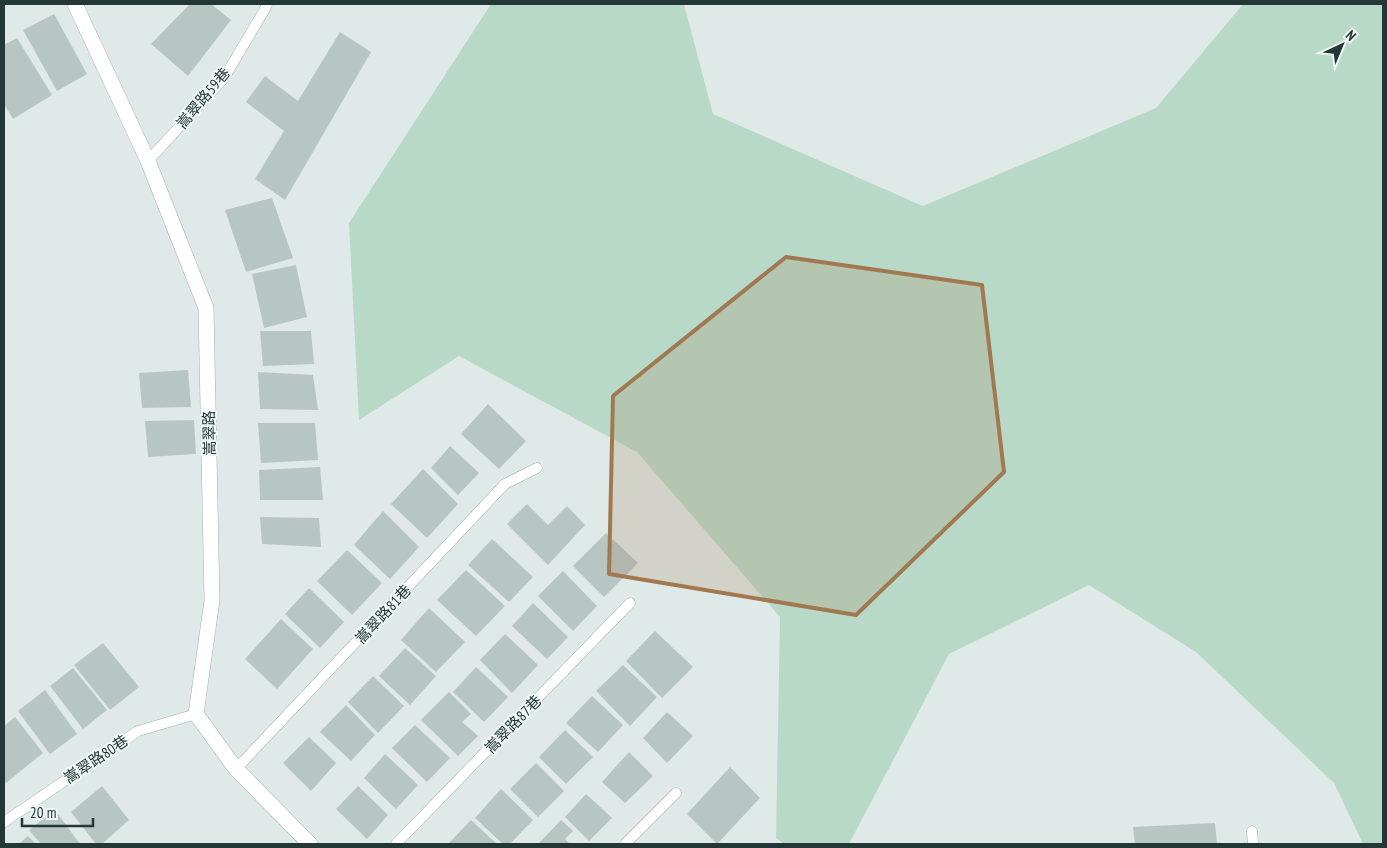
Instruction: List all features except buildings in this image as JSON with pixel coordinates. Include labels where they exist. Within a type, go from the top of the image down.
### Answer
[{"type":"street","name":"嵩翠路","points":[[75,4],[148,161],[206,308],[212,600],[196,714]]},
{"type":"street","points":[[196,714],[236,770],[310,844]]},
{"type":"lane","name":"嵩翠路59巷","points":[[148,161],[224,78],[267,4]]},
{"type":"lane","name":"嵩翠路81巷","points":[[236,770],[505,484],[537,468]]},
{"type":"lane","name":"嵩翠路87巷","points":[[396,844],[630,603]]},
{"type":"lane","name":"嵩翠路80巷","points":[[4,822],[138,731],[196,714]]},
{"type":"lane","points":[[624,844],[676,793]]},
{"type":"lane","points":[[1252,831],[1253,844]]},
{"type":"highlighted area","points":[[786,257],[982,285],[1004,472],[856,615],[609,574],[613,396]]},
{"type":"green space","points":[[491,4],[684,4],[713,114],[923,206],[1156,108],[1243,4],[1383,4],[1383,844],[1363,844],[1334,783],[1196,652],[1089,585],[949,654],[849,844],[784,844],[776,838],[780,617],[637,452],[459,356],[359,420],[349,223]]}]
